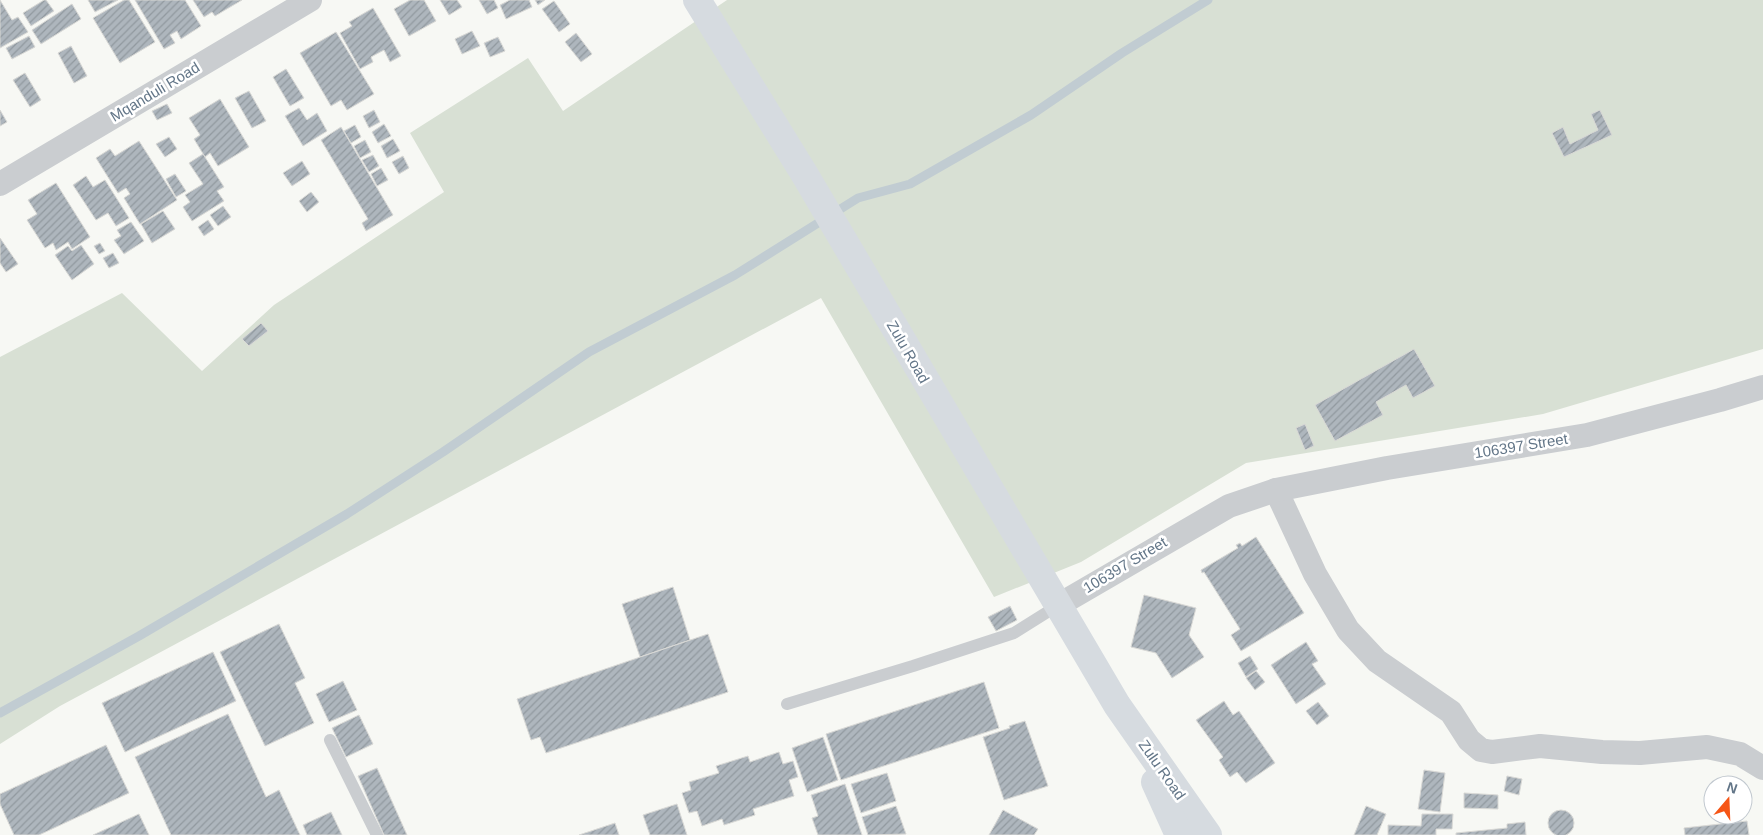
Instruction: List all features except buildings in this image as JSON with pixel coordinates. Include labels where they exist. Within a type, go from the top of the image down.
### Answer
[{"type":"street","name":"Mqanduli Road","points":[[0,184],[310,0]]},
{"type":"street","name":"Zulu Road","points":[[697,0],[805,175],[1117,705],[1208,835]]},
{"type":"street","name":"106397 Street","points":[[1057,606],[1229,506],[1276,490],[1387,468],[1587,435],[1763,387]]},
{"type":"street","points":[[1276,490],[1315,574],[1348,630],[1378,661],[1451,712],[1469,740],[1481,750],[1492,752],[1540,746],[1602,752],[1640,753],[1707,747],[1740,754],[1763,768]]},
{"type":"street","name":"Zulu Road","points":[[1117,705],[1179,835]]},
{"type":"lane","points":[[787,704],[1014,633],[1057,606]]},
{"type":"lane","points":[[330,740],[377,835]]},
{"type":"shaded area","points":[[727,0],[1763,0],[1763,349],[1543,414],[1246,463],[1081,562],[994,597],[821,298],[60,706],[0,744],[0,357],[122,293],[202,371],[274,305],[444,192],[410,133],[528,58],[563,111]]},
{"type":"waterway","points":[[0,713],[139,636],[347,514],[443,452],[589,352],[735,275],[858,198],[910,184],[1031,115],[1122,53],[1208,0]]}]
